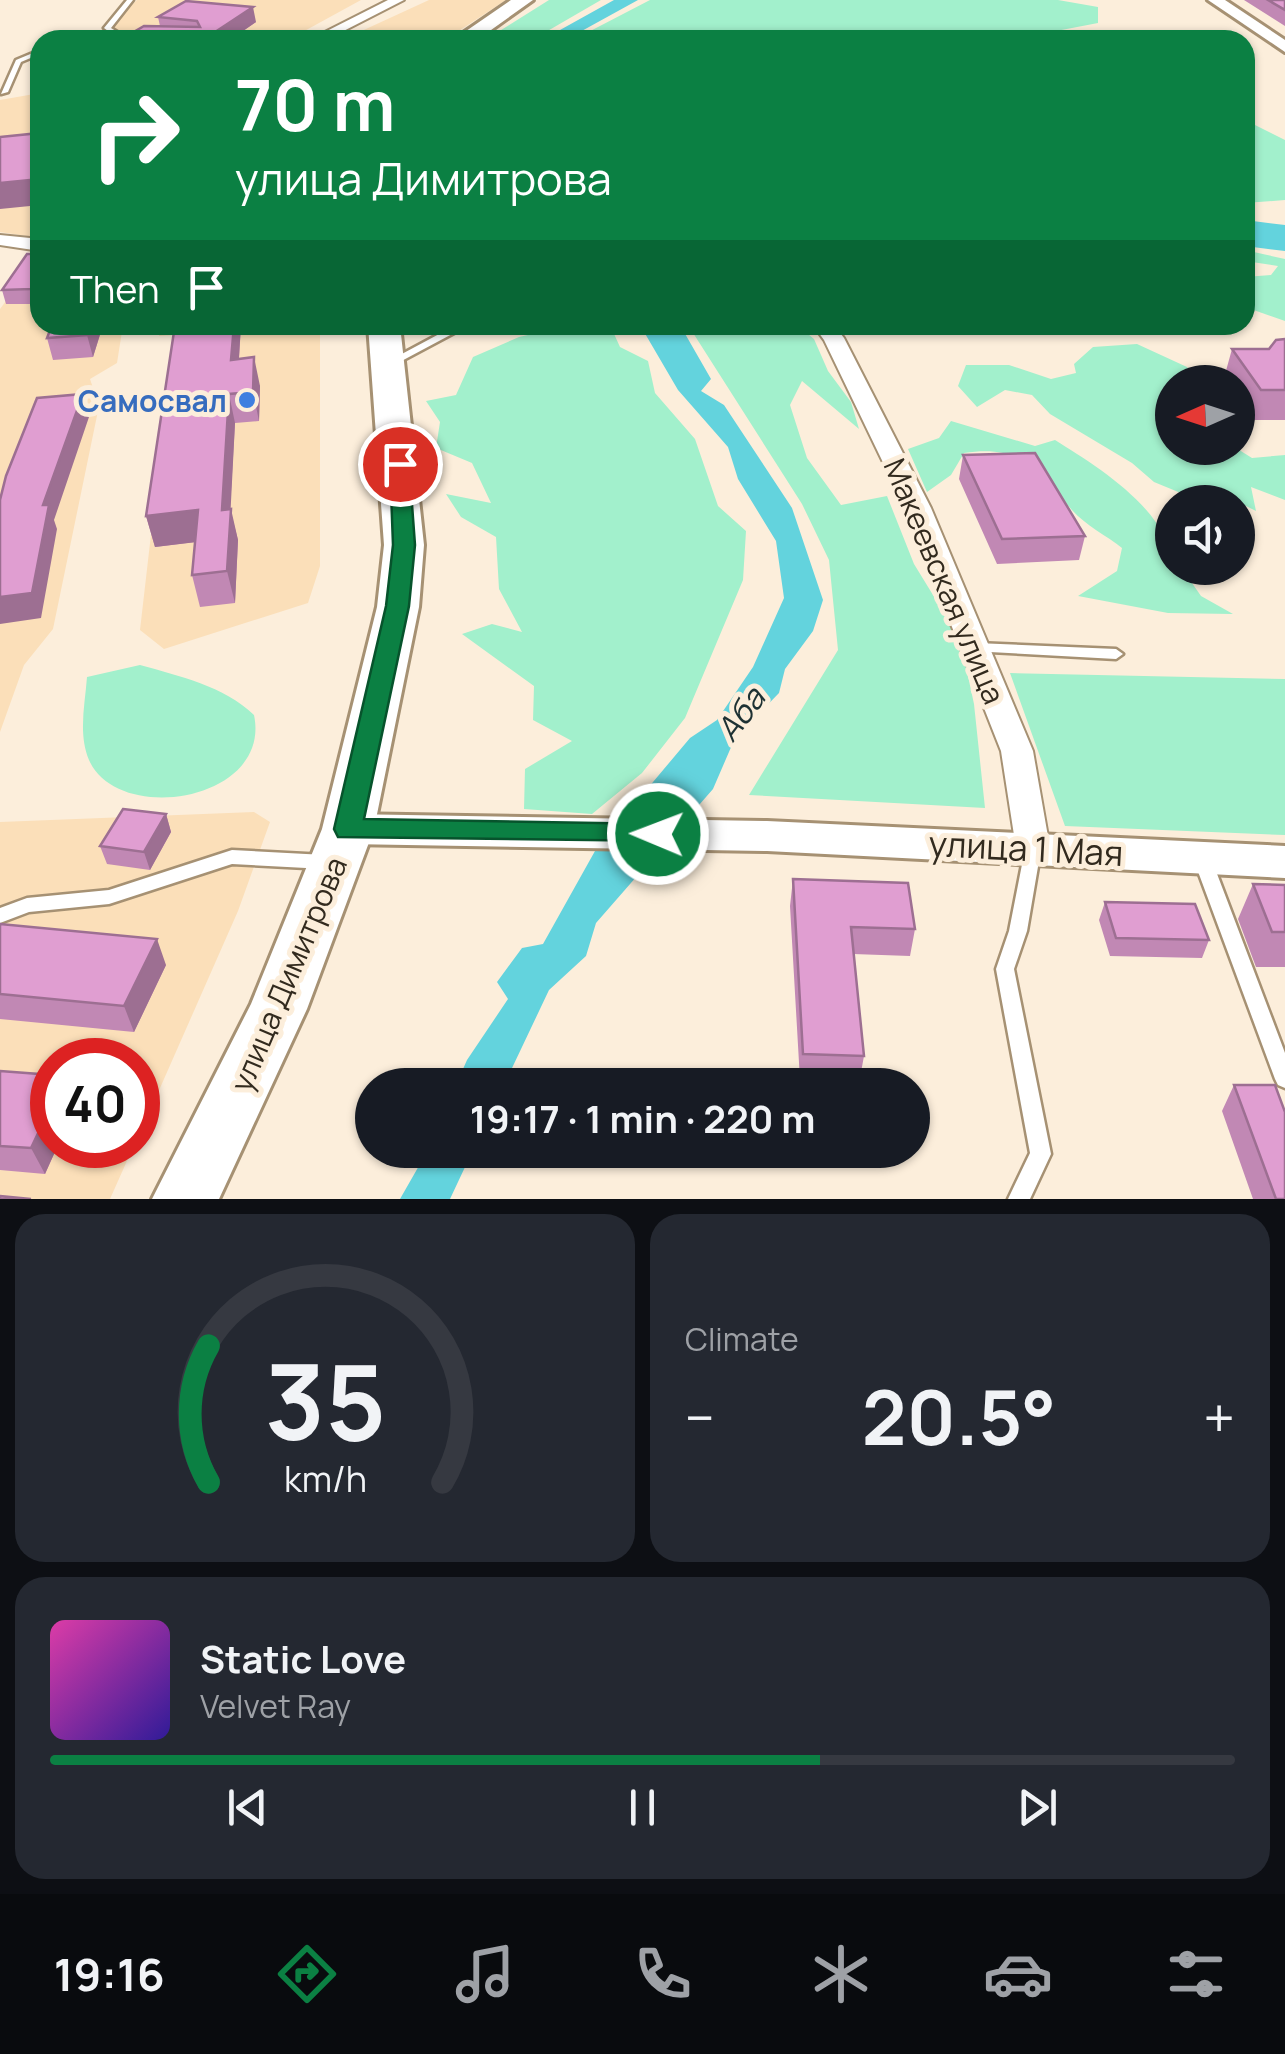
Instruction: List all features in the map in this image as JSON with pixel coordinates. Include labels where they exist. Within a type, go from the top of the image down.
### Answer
[{"type":"main road","points":[[478,30],[524,0]]},
{"type":"main road","name":"улица Димитрова","points":[[185,1199],[278,1008],[343,846],[398,606],[404,545],[387,344]]},
{"type":"street","points":[[336,30],[398,0]]},
{"type":"street","points":[[1216,0],[1285,47]]},
{"type":"street","points":[[0,240],[30,244]]},
{"type":"street","name":"Макеевская улица","points":[[831,335],[918,508],[1017,751],[1026,781],[1033,848]]},
{"type":"street","name":"улица 1 Мая","points":[[343,846],[512,831],[767,836],[1285,862]]},
{"type":"lane","points":[[109,30],[106,28],[130,0]]},
{"type":"lane","points":[[4,92],[18,61],[30,56]]},
{"type":"lane","points":[[387,344],[423,335]]},
{"type":"lane","points":[[975,648],[1116,654]]},
{"type":"lane","points":[[0,916],[27,905],[109,897],[232,857],[343,846]]},
{"type":"lane","points":[[1019,1199],[1042,1154],[1005,969],[1018,931],[1033,848]]},
{"type":"lane","points":[[1202,857],[1285,1079]]},
{"type":"shaded area","points":[[137,0],[361,0],[306,30],[105,30]]},
{"type":"shaded area","points":[[429,0],[506,0],[460,30],[364,30]]},
{"type":"shaded area","points":[[30,95],[30,236],[0,232],[0,100]]},
{"type":"shaded area","points":[[30,268],[30,335],[121,335],[117,363],[90,379],[99,406],[53,629],[24,665],[0,732],[0,309]]},
{"type":"shaded area","points":[[174,335],[320,335],[320,566],[308,603],[164,649],[140,630]]},
{"type":"shaded area","points":[[254,812],[270,822],[238,911],[160,1088],[160,1038],[30,1038],[30,1168],[124,1168],[110,1199],[0,1199],[0,822]]},
{"type":"green space","points":[[549,0],[601,0],[549,30],[501,30]]},
{"type":"green space","points":[[650,0],[1058,0],[1098,7],[1098,23],[1061,30],[592,30]]},
{"type":"green space","points":[[1255,125],[1285,140],[1285,200],[1255,202]]},
{"type":"green space","points":[[1255,252],[1285,259],[1285,321],[1255,310],[1255,276],[1271,275],[1278,266],[1255,263]]},
{"type":"green space","points":[[615,335],[620,347],[648,361],[655,393],[695,439],[718,506],[746,531],[743,580],[685,718],[642,773],[592,814],[524,809],[525,769],[572,741],[533,720],[534,686],[462,634],[492,624],[522,632],[499,589],[496,537],[461,517],[446,494],[491,503],[472,463],[436,448],[440,422],[426,401],[456,395],[473,357],[519,337]]},
{"type":"green space","points":[[694,335],[809,335],[814,339],[828,371],[851,402],[859,429],[802,381],[790,405],[807,458],[841,505],[887,496],[914,564],[960,639],[974,704],[985,808],[749,795],[838,650],[829,560],[802,504]]},
{"type":"green space","points":[[1137,344],[1183,365],[1155,365],[1155,465],[1255,465],[1255,458],[1285,455],[1285,500],[1255,489],[1255,485],[1161,485],[1050,414],[1032,395],[1005,390],[977,407],[958,386],[966,365],[1009,365],[1051,379],[1076,373],[1074,364],[1093,347]]},
{"type":"green space","points":[[951,421],[1035,446],[1055,440],[1130,493],[1155,522],[1155,585],[1193,585],[1201,596],[1233,614],[1168,613],[1078,596],[1117,571],[1122,548],[1077,515],[1038,472],[1015,457],[984,451],[964,453],[951,475],[927,492],[908,449],[939,438]]},
{"type":"green space","points":[[140,665],[215,689],[254,715],[253,744],[240,768],[217,784],[189,794],[159,797],[130,793],[105,781],[89,760],[84,740],[87,677]]},
{"type":"green space","points":[[1010,673],[1285,679],[1285,835],[1065,826]]},
{"type":"water","points":[[614,0],[638,0],[584,30],[560,30]]},
{"type":"water","points":[[1255,221],[1285,225],[1285,251],[1255,247]]},
{"type":"water","name":"Аба","points":[[646,335],[686,335],[711,379],[701,391],[724,405],[792,508],[823,600],[813,631],[785,669],[779,693],[735,738],[713,789],[596,923],[586,956],[549,990],[512,1068],[463,1068],[508,999],[497,982],[522,948],[543,944],[595,851],[690,738],[717,720],[753,667],[784,598],[776,541],[738,479],[728,447],[678,390]]},
{"type":"water","points":[[418,1168],[465,1168],[450,1199],[400,1199]]},
{"type":"building","points":[[1268,0],[1285,0],[1285,10]]},
{"type":"building","points":[[186,1],[253,7],[218,30],[137,30],[144,26],[200,27],[197,21],[158,17]]},
{"type":"building","points":[[30,134],[30,180],[0,183],[0,137]]},
{"type":"building","points":[[27,254],[30,254],[30,289],[2,290]]},
{"type":"building","points":[[173,335],[233,335],[231,360],[254,357],[253,392],[229,394],[222,510],[231,509],[227,571],[192,575],[198,510],[146,516]]},
{"type":"building","points":[[1285,339],[1285,390],[1261,390],[1255,382],[1255,365],[1243,365],[1232,349],[1269,349],[1276,340]]},
{"type":"building","points":[[83,394],[43,505],[49,505],[32,593],[0,597],[0,500],[37,398]]},
{"type":"building","points":[[1035,453],[1085,536],[1002,539],[963,455]]},
{"type":"building","points":[[123,809],[166,814],[144,852],[100,846]]},
{"type":"building","points":[[793,879],[908,883],[915,929],[851,927],[864,1056],[803,1054]]},
{"type":"building","points":[[1253,884],[1285,885],[1285,932],[1272,932]]},
{"type":"building","points":[[1105,902],[1195,904],[1209,940],[1116,938]]},
{"type":"building","points":[[0,924],[157,939],[124,1006],[0,994]]},
{"type":"building","points":[[0,1071],[30,1073],[30,1148],[0,1146]]},
{"type":"building","points":[[1234,1085],[1275,1085],[1285,1112],[1285,1199],[1276,1199]]},
{"type":"place","name":"Самосвал","points":[[247,400]]},
{"type":"route","points":[[400,464],[404,545],[398,606],[348,829],[658,834]]}]
